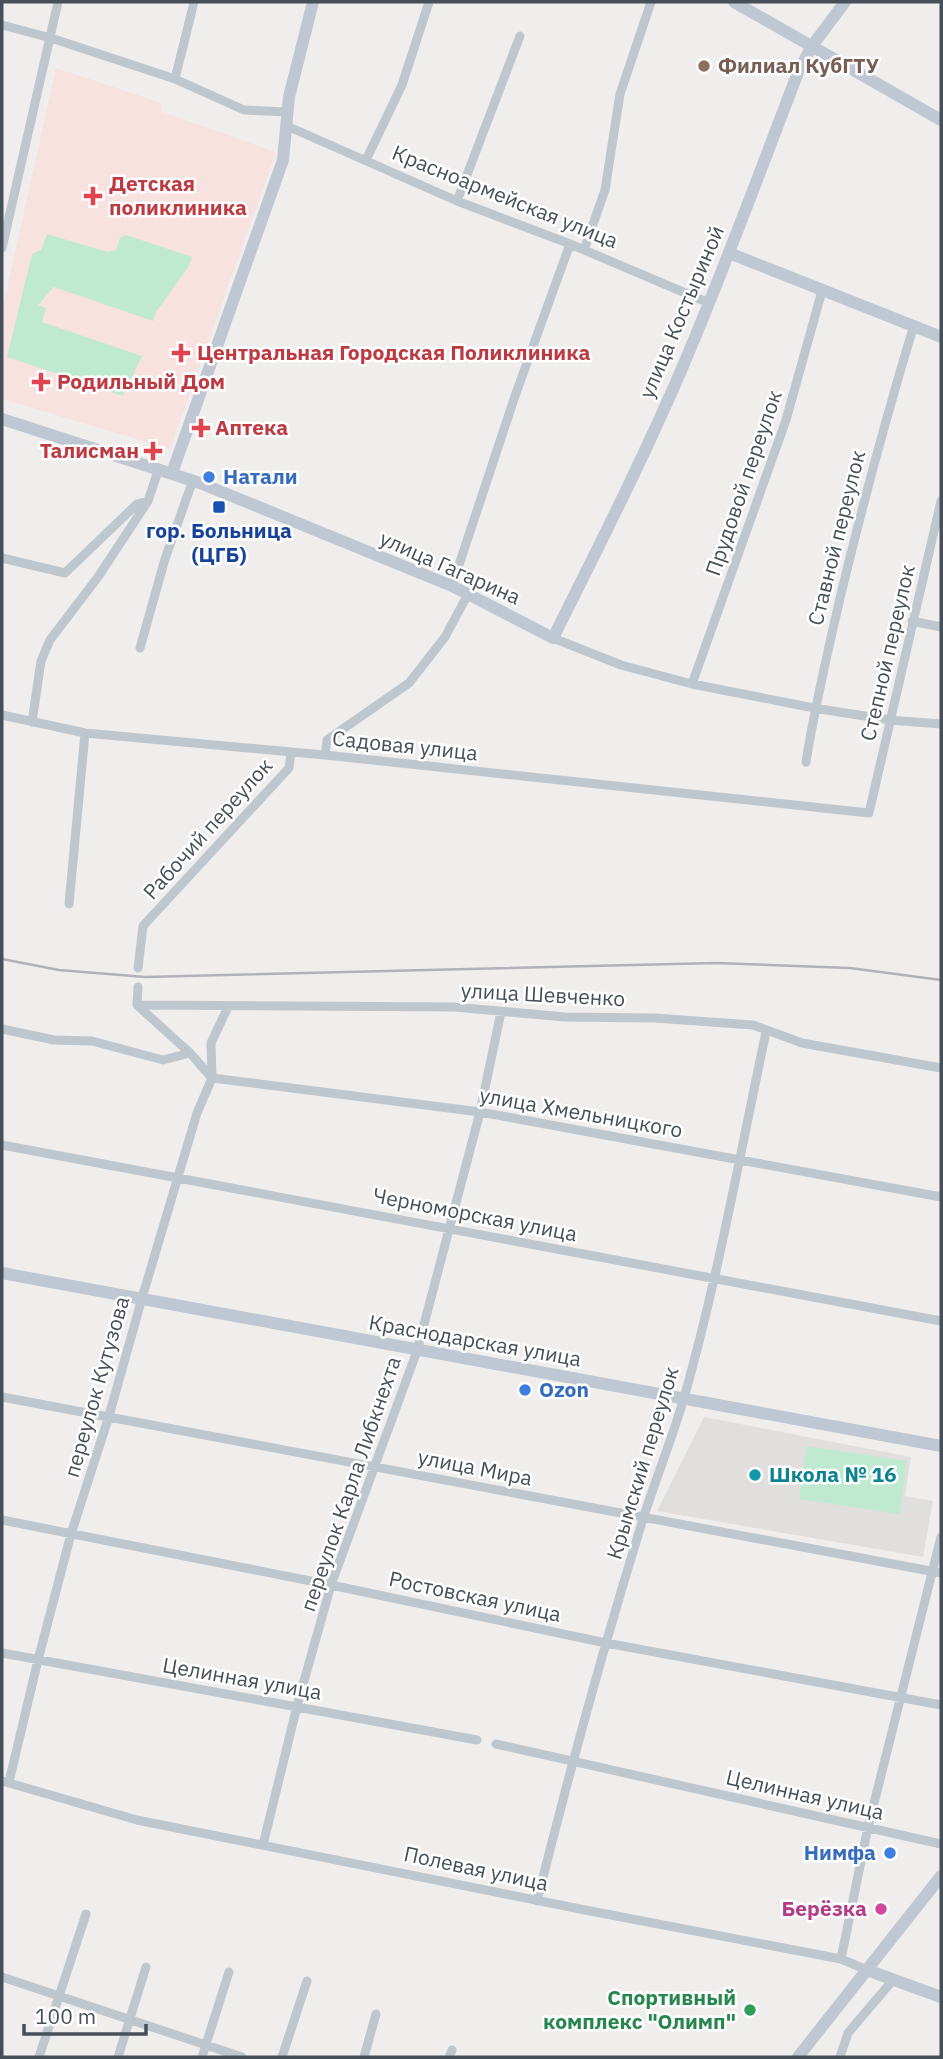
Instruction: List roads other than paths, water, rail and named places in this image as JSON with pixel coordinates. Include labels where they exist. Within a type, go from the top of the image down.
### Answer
[{"type":"street","points":[[2,248],[4,222],[58,2]]},
{"type":"street","points":[[175,79],[194,2]]},
{"type":"street","points":[[32,722],[41,661],[50,640],[98,577],[165,471],[283,160],[287,119],[313,2]]},
{"type":"street","points":[[366,160],[402,85],[429,2]]},
{"type":"street","points":[[584,250],[605,190],[621,94],[651,2]]},
{"type":"street","points":[[734,2],[941,120]]},
{"type":"street","name":"улица Костыриной","points":[[553,638],[657,421],[709,303],[799,70],[812,46],[845,2]]},
{"type":"street","name":"Красноармейская улица","points":[[2,25],[51,38],[175,79],[244,110],[287,119],[366,160],[457,201],[570,244],[709,303]]},
{"type":"street","points":[[457,201],[520,36]]},
{"type":"street","points":[[452,586],[570,244]]},
{"type":"street","points":[[729,253],[941,337]]},
{"type":"street","name":"Прудовой переулок","points":[[692,684],[786,420],[822,290]]},
{"type":"street","name":"Ставной переулок","points":[[806,762],[814,708],[880,437],[914,325]]},
{"type":"street","name":"улица Гагарина","points":[[2,419],[193,480],[452,586],[553,638],[621,665],[692,684],[814,708],[890,720],[941,724]]},
{"type":"street","points":[[140,648],[165,559],[193,480]]},
{"type":"street","points":[[2,558],[65,573],[136,504],[148,501]]},
{"type":"street","name":"Степной переулок","points":[[806,807],[869,813],[941,501]]},
{"type":"street","points":[[325,755],[327,740],[409,683],[445,638],[468,594]]},
{"type":"street","points":[[912,621],[941,627]]},
{"type":"street","name":"Садовая улица","points":[[2,715],[85,733],[325,755],[806,807]]},
{"type":"street","points":[[69,904],[85,733]]},
{"type":"street","name":"Рабочий переулок","points":[[138,968],[144,926],[289,768],[291,753]]},
{"type":"street","points":[[138,987],[137,1005],[190,1053],[212,1078]]},
{"type":"street","name":"улица Шевченко","points":[[137,1005],[454,1007],[565,1017],[656,1018],[753,1026],[802,1043],[941,1068]]},
{"type":"street","name":"переулок Кутузова","points":[[5,1782],[71,1535],[109,1416],[197,1113],[212,1078],[211,1043],[228,1007]]},
{"type":"street","name":"переулок Карла Либкнехта","points":[[263,1845],[297,1706],[331,1585],[417,1350],[480,1112],[501,1012]]},
{"type":"street","points":[[2,1029],[54,1040],[92,1041],[163,1060],[190,1053]]},
{"type":"street","name":"Крымский переулок","points":[[537,1901],[606,1643],[684,1399],[715,1278],[766,1032]]},
{"type":"street","name":"улица Хмельницкого","points":[[212,1078],[480,1112],[941,1197]]},
{"type":"street","name":"Черноморская улица","points":[[2,1144],[941,1321]]},
{"type":"street","name":"Краснодарская улица","points":[[2,1273],[941,1446]]},
{"type":"street","name":"улица Мира","points":[[2,1397],[938,1573]]},
{"type":"street","name":"Ростовская улица","points":[[2,1520],[606,1643],[941,1705]]},
{"type":"street","points":[[841,1959],[868,1827],[901,1697],[938,1573],[941,1537]]},
{"type":"street","name":"Целинная улица","points":[[2,1653],[477,1740]]},
{"type":"street","name":"Целинная улица","points":[[496,1744],[941,1844]]},
{"type":"street","name":"Полевая улица","points":[[5,1782],[137,1820],[841,1959],[941,1997]]},
{"type":"street","points":[[798,2057],[941,1876]]},
{"type":"street","points":[[39,2057],[86,1914]]},
{"type":"street","points":[[118,2057],[146,1967]]},
{"type":"street","points":[[202,2057],[229,1972]]},
{"type":"street","points":[[2,1977],[242,2057]]},
{"type":"street","points":[[840,2057],[848,2033],[893,1980]]},
{"type":"street","points":[[282,2057],[307,1981]]},
{"type":"street","points":[[363,2057],[376,2014]]},
{"type":"railway","points":[[2,959],[59,970],[145,977],[716,963],[850,968],[941,980]]},
{"type":"place","name":"Филиал КубГТУ","points":[[704,66]]},
{"type":"place","name":"Детская поликлиника","points":[[93,196]]},
{"type":"place","name":"Центральная Городская Поликлиника","points":[[181,353]]},
{"type":"place","name":"Родильный Дом","points":[[41,382]]},
{"type":"place","name":"Аптека","points":[[201,428]]},
{"type":"place","name":"Талисман","points":[[153,451]]},
{"type":"place","name":"Натали","points":[[209,477]]},
{"type":"place","name":"гор. Больница (ЦГБ)","points":[[219,507]]},
{"type":"place","name":"Ozon","points":[[525,1390]]},
{"type":"place","name":"Школа № 16","points":[[755,1475]]},
{"type":"place","name":"Нимфа","points":[[890,1853]]},
{"type":"place","name":"Берёзка","points":[[881,1909]]},
{"type":"place","name":"Спортивный комплекс \"Олимп\"","points":[[750,2010]]}]
